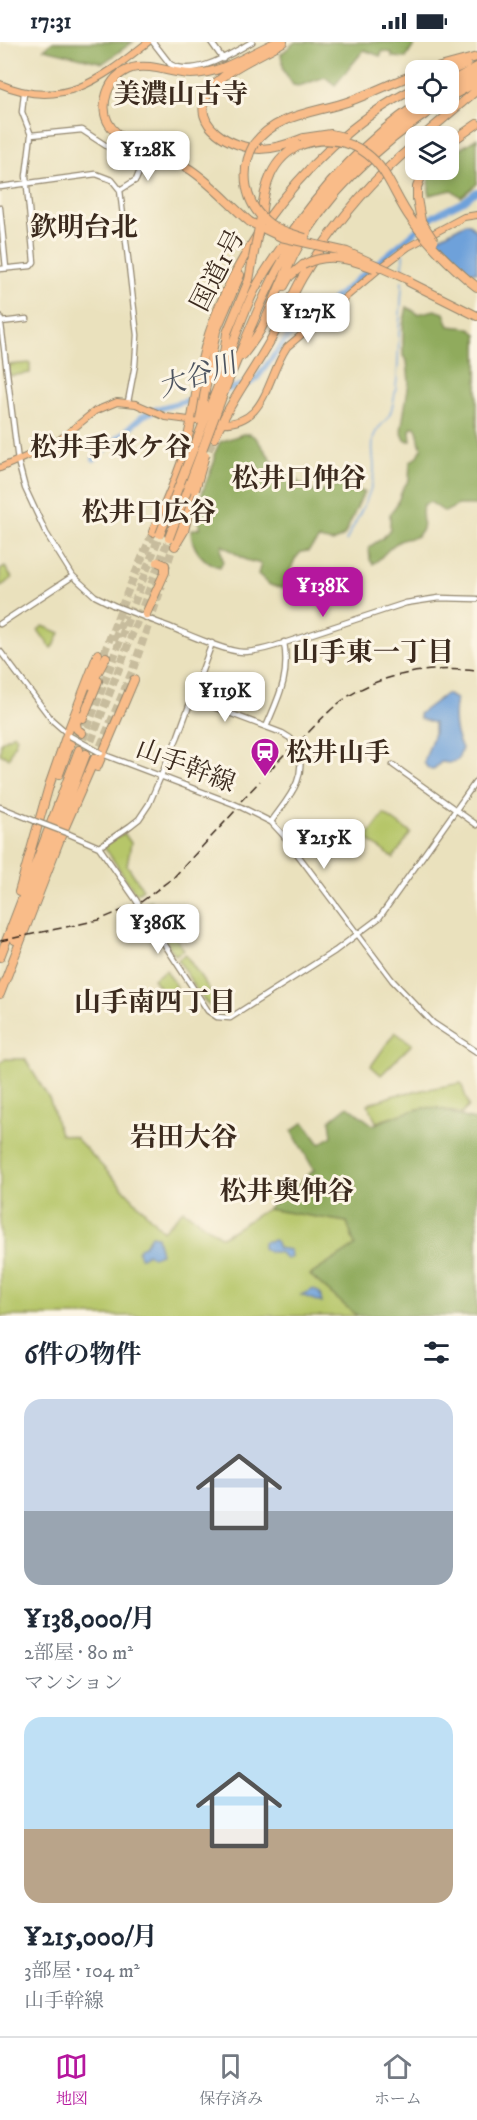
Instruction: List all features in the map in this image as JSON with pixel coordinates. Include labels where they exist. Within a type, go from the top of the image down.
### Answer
[{"type":"highway","points":[[276,42],[235,63],[209,72],[189,74],[148,67],[132,69],[120,75],[110,86],[105,108],[108,124],[126,141],[167,157],[193,172],[214,188],[250,222],[280,237],[334,249]]},
{"type":"highway","points":[[283,42],[235,69],[215,85],[206,98],[204,107],[205,116],[211,128],[218,135],[245,147],[272,148],[319,140],[337,140],[352,145],[371,156],[384,173],[400,203],[432,246],[477,287]]},
{"type":"highway","points":[[459,63],[477,58]]},
{"type":"highway","points":[[459,67],[477,58]]},
{"type":"highway","points":[[459,88],[473,76],[477,67]]},
{"type":"highway","points":[[459,84],[473,76]]},
{"type":"highway","points":[[405,78],[348,101],[281,121],[270,128],[254,144],[247,163],[245,181],[250,199],[268,222],[282,230],[366,260],[477,316]]},
{"type":"highway","points":[[435,126],[477,90]]},
{"type":"highway","points":[[309,218],[275,273],[157,533],[175,481],[195,404],[223,313],[252,250],[291,192],[323,156],[353,129],[385,105],[405,94]]},
{"type":"highway","points":[[200,469],[173,541],[184,531],[219,407],[237,331],[253,293],[268,266],[369,143],[405,114]]},
{"type":"highway","points":[[327,195],[372,148],[416,114]]},
{"type":"highway","points":[[327,195],[424,114]]},
{"type":"highway","points":[[459,136],[477,124]]},
{"type":"highway","points":[[227,376],[227,333],[249,280],[265,191],[271,172],[282,157],[303,142]]},
{"type":"highway","points":[[214,438],[235,396],[269,344],[302,278],[324,243],[353,204],[405,153]]},
{"type":"highway","points":[[420,180],[417,198],[419,214],[426,231],[468,280]]},
{"type":"highway","points":[[227,376],[261,337],[285,284],[303,265],[322,258],[341,258],[409,281]]},
{"type":"highway","points":[[178,487],[199,426],[202,384]]},
{"type":"highway","points":[[146,614],[165,572],[165,565],[158,562]]},
{"type":"highway","points":[[0,994],[65,826],[84,749],[102,656],[76,723],[77,729],[82,732]]},
{"type":"highway","points":[[83,718],[97,682],[106,667]]},
{"type":"highway","points":[[0,943],[36,849],[55,785],[134,680]]},
{"type":"highway","points":[[0,981],[67,802],[84,749]]},
{"type":"highway","points":[[0,957],[45,840],[84,749]]},
{"type":"main road","points":[[0,84],[24,93],[42,95],[64,93],[81,87],[119,65],[148,42]]},
{"type":"main road","points":[[0,468],[52,445],[101,407],[117,402],[128,402],[166,417],[192,421],[220,424],[242,421],[258,407],[278,361],[287,347],[408,247],[464,217],[477,216]]},
{"type":"street","points":[[153,42],[173,66],[187,68],[216,63],[252,42]]},
{"type":"street","points":[[211,42],[223,58]]},
{"type":"street","points":[[0,269],[31,266],[34,262],[26,183],[26,165],[31,135],[22,112],[24,93]]},
{"type":"street","points":[[31,135],[82,130],[108,147],[141,154],[144,160],[138,177],[120,190]]},
{"type":"street","points":[[0,187],[96,174],[108,178],[120,190],[137,335],[135,366],[128,402]]},
{"type":"street","points":[[0,208],[6,268]]},
{"type":"street","points":[[0,316],[18,461],[32,505],[51,543],[73,576],[94,596],[230,651],[243,652],[257,651],[406,603],[439,598],[477,599]]},
{"type":"street","points":[[1,322],[27,319]]},
{"type":"street","points":[[0,624],[73,576]]},
{"type":"street","points":[[266,727],[286,676],[285,642]]},
{"type":"street","points":[[99,847],[139,819],[149,804],[212,643]]},
{"type":"street","name":"山手幹線","points":[[0,651],[40,706],[84,749],[234,804],[271,822],[392,980],[433,1023],[477,1052]]},
{"type":"street","points":[[192,699],[290,738],[297,748],[301,763],[300,778],[271,822]]},
{"type":"street","points":[[393,765],[477,825]]},
{"type":"street","points":[[0,807],[99,847],[208,1011],[222,1018],[235,1016],[379,918],[477,780]]},
{"type":"green space","points":[[53,42],[133,42],[103,63],[44,49]]},
{"type":"green space","points":[[295,42],[416,42],[406,58],[392,57],[392,53],[383,51],[380,56],[364,50],[335,85],[325,77],[299,86],[293,85],[284,71],[281,54]]},
{"type":"green space","points":[[477,138],[477,184],[461,197],[452,190],[429,195],[429,180],[459,180],[459,150]]},
{"type":"green space","points":[[407,307],[418,314],[435,310],[444,313],[449,326],[469,328],[477,334],[477,505],[458,505],[445,512],[430,502],[423,505],[423,527],[420,533],[414,538],[397,542],[373,564],[370,560],[369,547],[383,538],[390,529],[390,514],[409,480],[410,462],[418,456],[422,448],[415,427],[412,427],[410,431],[411,441],[405,440],[401,431],[409,382],[407,361],[403,356],[403,325]]},
{"type":"green space","points":[[30,363],[30,373],[10,376],[9,365]]},
{"type":"green space","points":[[243,434],[250,434],[256,438],[281,473],[295,477],[299,483],[312,491],[317,492],[338,485],[364,492],[344,536],[333,542],[319,539],[308,551],[301,552],[295,559],[283,588],[270,585],[258,574],[261,564],[246,560],[222,545],[223,561],[220,567],[203,558],[193,543],[191,530],[200,528],[199,503],[215,460],[214,455],[220,442]]},
{"type":"green space","points":[[5,567],[12,578],[0,587],[0,570]]},
{"type":"green space","points":[[43,626],[60,633],[51,648],[38,630]]},
{"type":"green space","points":[[14,734],[17,737],[9,758],[0,754],[1,742]]},
{"type":"green space","points":[[384,814],[411,833],[393,858],[366,838]]},
{"type":"green space","points":[[124,833],[131,843],[127,865],[143,889],[136,894],[103,845]]},
{"type":"green space","points":[[151,900],[184,950],[175,955],[143,905]]},
{"type":"green space","points":[[185,954],[227,1015],[212,1008],[199,993],[178,960]]},
{"type":"green space","points":[[166,970],[177,987],[166,996],[153,979]]},
{"type":"green space","points":[[395,1032],[412,1044],[381,1075],[371,1066]]},
{"type":"green space","points":[[5,1059],[25,1059],[50,1100],[60,1134],[75,1137],[163,1231],[183,1210],[222,1237],[267,1209],[347,1222],[356,1246],[310,1275],[357,1316],[0,1316],[0,1063]]},
{"type":"green space","points":[[461,1083],[469,1106],[462,1114],[437,1108],[418,1109],[376,1122],[368,1104],[395,1095]]},
{"type":"green space","points":[[348,1106],[373,1125],[405,1113],[431,1108],[477,1120],[477,1316],[357,1316],[310,1275],[355,1246],[347,1222],[267,1209],[314,1170],[292,1131],[304,1122],[320,1144],[332,1136],[330,1120]]},
{"type":"water","points":[[466,223],[477,232],[477,272],[466,272],[436,239]]},
{"type":"water","points":[[446,694],[456,699],[454,724],[462,748],[458,760],[449,763],[441,762],[431,770],[424,762],[434,733],[434,723],[420,719],[419,714]]},
{"type":"water","points":[[151,1235],[157,1236],[161,1254],[153,1257],[147,1253],[140,1257],[139,1248],[144,1246]]},
{"type":"water","points":[[275,1240],[278,1248],[290,1250],[291,1257],[286,1259],[279,1252],[269,1252],[263,1248],[263,1242]]},
{"type":"water","points":[[314,1289],[320,1293],[322,1303],[301,1295]]},
{"type":"waterway","name":"大谷川","points":[[94,459],[143,416],[157,409],[250,383],[257,378],[288,337],[435,215],[464,201],[477,191]]},
{"type":"waterway","points":[[403,254],[403,273]]},
{"type":"waterway","points":[[346,541],[373,481],[374,436],[390,414],[395,396],[402,281]]},
{"type":"tunnel","points":[[204,461],[214,438]]},
{"type":"tunnel","points":[[100,664],[153,532]]},
{"type":"tunnel","points":[[79,750],[160,534]]},
{"type":"tunnel","points":[[87,752],[169,538]]},
{"type":"tunnel","points":[[165,572],[175,540]]},
{"type":"tunnel","points":[[96,757],[132,672],[162,586]]},
{"type":"tunnel","points":[[114,640],[125,615]]},
{"type":"tunnel","points":[[83,709],[93,681]]},
{"type":"tunnel","points":[[73,747],[83,718]]},
{"type":"railway","points":[[299,742],[339,703],[354,693],[387,678],[423,671],[477,671]]},
{"type":"railway","points":[[269,771],[291,747]]},
{"type":"railway","points":[[241,801],[260,781]]},
{"type":"railway","points":[[141,902],[174,877],[236,810]]},
{"type":"railway","points":[[0,941],[99,920],[135,905]]},
{"type":"place","name":"松井山手","points":[[265,778]]},
{"type":"district","name":"美濃山古寺","points":[[181,94]]},
{"type":"district","name":"欽明台北","points":[[84,227]]},
{"type":"district","name":"松井手水ケ谷","points":[[111,447]]},
{"type":"district","name":"松井口仲谷","points":[[299,478]]},
{"type":"district","name":"松井口広谷","points":[[149,512]]},
{"type":"district","name":"山手東一丁目","points":[[373,652]]},
{"type":"district","name":"山手南四丁目","points":[[155,1002]]},
{"type":"district","name":"岩田大谷","points":[[184,1137]]},
{"type":"district","name":"松井奥仲谷","points":[[287,1191]]}]
